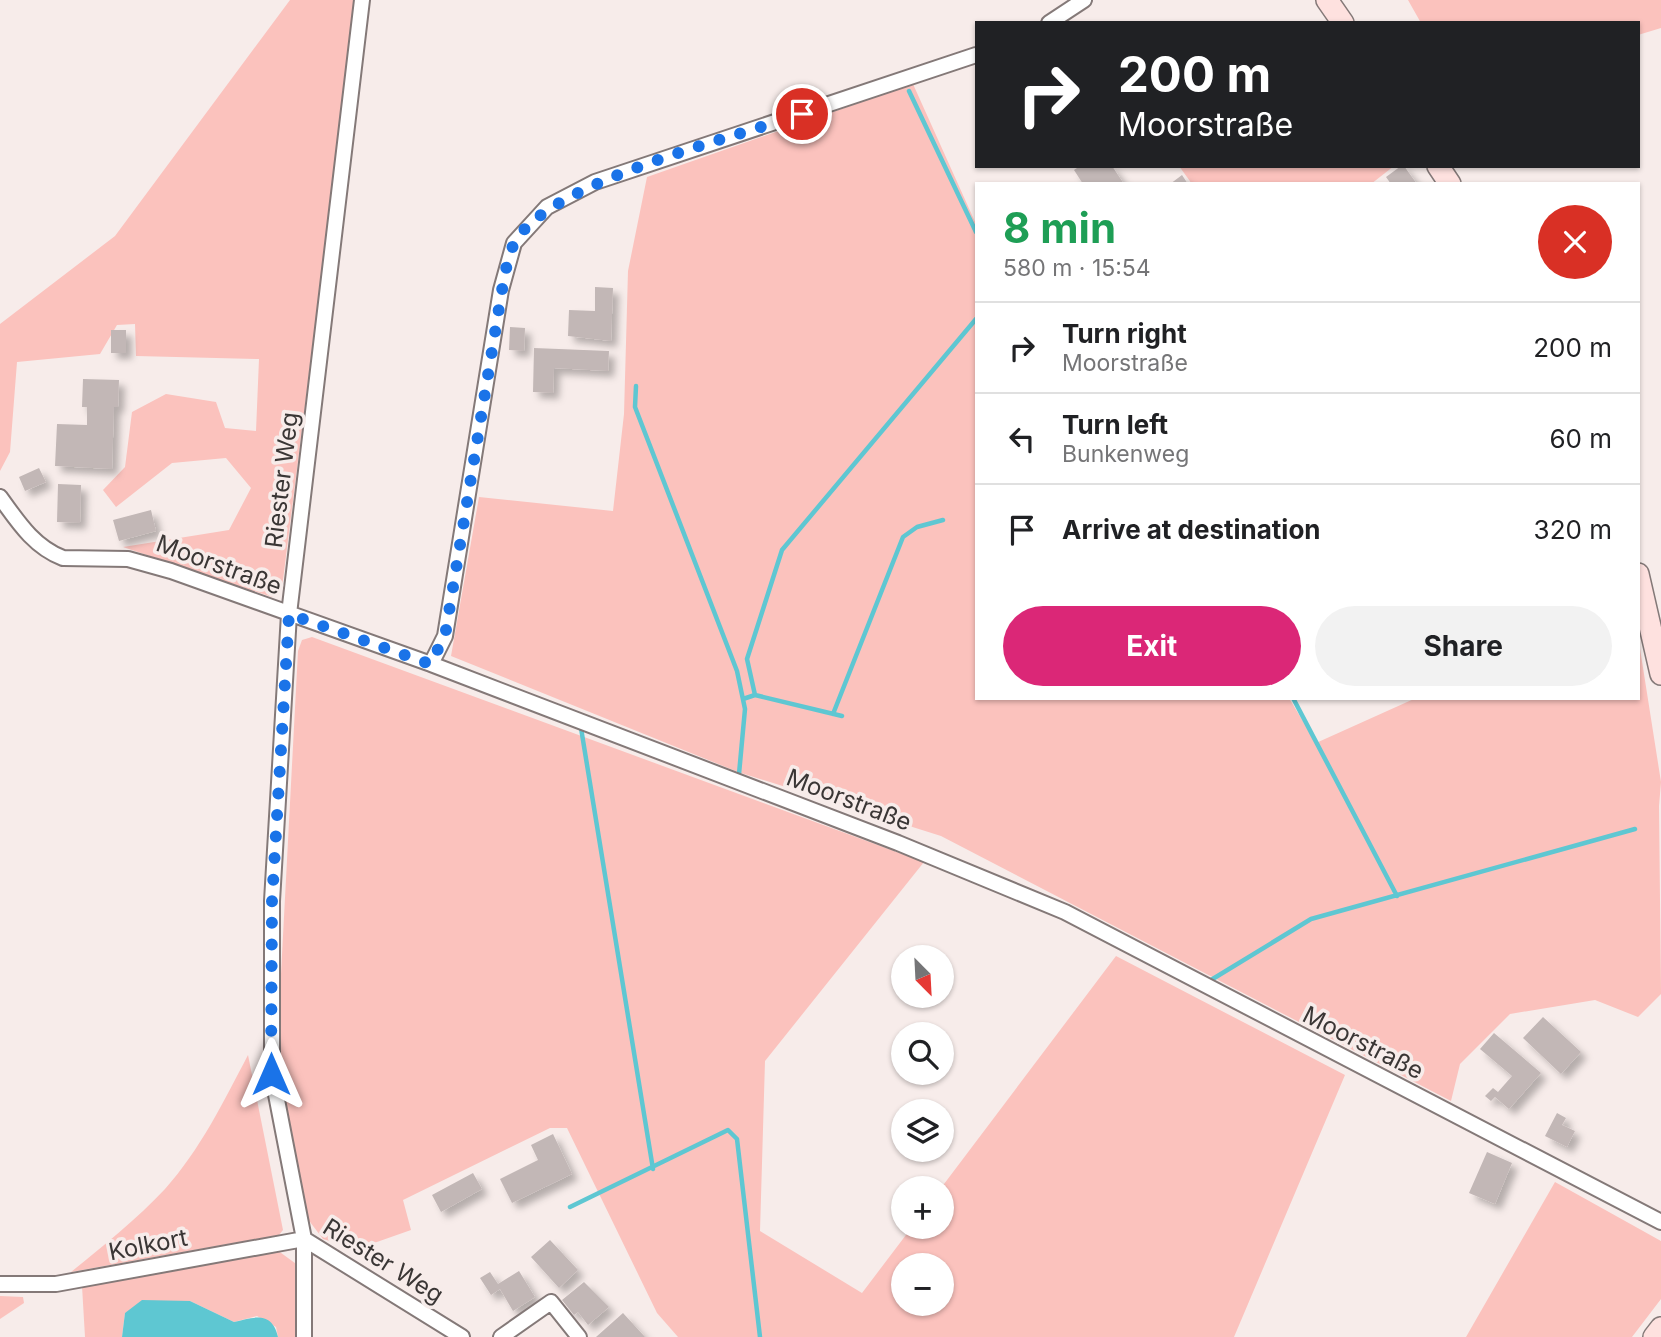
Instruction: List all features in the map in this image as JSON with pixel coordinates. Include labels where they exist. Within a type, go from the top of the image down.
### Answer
[{"type":"street","name":"Riester Weg","points":[[362,0],[289,614],[272,901],[271,1074],[304,1239],[462,1337]]},
{"type":"street","points":[[1052,21],[1084,0]]},
{"type":"street","points":[[1328,0],[1342,21]]},
{"type":"street","points":[[430,664],[445,636],[502,290],[514,243],[547,208],[595,183],[975,55]]},
{"type":"street","name":"Moorstraße","points":[[0,497],[36,543],[54,555],[63,558],[142,561],[430,664],[898,842],[1065,912],[1661,1223]]},
{"type":"street","points":[[1640,583],[1661,674]]},
{"type":"street","points":[[304,1239],[304,1337]]},
{"type":"street","name":"Kolkort","points":[[0,1284],[56,1284],[304,1239]]},
{"type":"street","points":[[501,1337],[551,1302],[579,1337]]},
{"type":"street","points":[[1654,1337],[1661,1328]]},
{"type":"shaded area","points":[[290,0],[356,0],[282,588],[279,594],[272,597],[123,547],[229,530],[251,488],[226,458],[172,463],[116,507],[103,490],[125,467],[132,412],[166,394],[216,402],[225,428],[256,431],[259,359],[136,356],[135,324],[117,325],[100,354],[17,362],[10,452],[0,471],[0,324],[115,236]]},
{"type":"shaded area","points":[[1408,0],[1661,0],[1661,28],[1640,34],[1640,21],[1420,21]]},
{"type":"shaded area","points":[[913,84],[975,222],[975,700],[1290,700],[1316,743],[1412,700],[1640,700],[1640,649],[1661,782],[1661,994],[1638,1017],[1595,1000],[1510,1014],[1460,1064],[1451,1101],[941,836],[738,772],[451,656],[479,497],[613,511],[624,414],[628,271],[647,177]]},
{"type":"shaded area","points":[[1180,168],[1391,168],[1374,182],[1191,182]]},
{"type":"shaded area","points":[[312,637],[924,862],[765,1061],[760,1231],[862,1293],[891,1255],[891,1316],[954,1316],[954,1253],[892,1253],[903,1239],[954,1239],[954,1176],[950,1176],[1116,956],[1345,1075],[1234,1337],[678,1337],[657,1313],[567,1128],[550,1128],[403,1200],[411,1230],[357,1249],[323,1239],[307,1218],[276,1069],[298,651],[302,640]]},
{"type":"shaded area","points":[[248,1055],[283,1230],[279,1235],[71,1272],[143,1211],[178,1174],[211,1125]]},
{"type":"shaded area","points":[[1555,1182],[1661,1241],[1661,1299],[1632,1337],[1466,1337]]},
{"type":"shaded area","points":[[277,1250],[299,1266],[299,1337],[278,1337],[276,1327],[257,1316],[234,1322],[190,1301],[125,1313],[122,1337],[85,1337],[82,1286]]},
{"type":"shaded area","points":[[0,1296],[23,1297],[24,1303],[0,1319]]},
{"type":"water","points":[[142,1300],[190,1301],[234,1322],[261,1318],[271,1323],[278,1337],[122,1337],[125,1313]]},
{"type":"building","points":[[1113,168],[1123,182],[1082,182],[1074,170]]},
{"type":"building","points":[[1398,168],[1405,168],[1416,182],[1390,182],[1386,177]]},
{"type":"building","points":[[1182,175],[1187,182],[1173,182]]},
{"type":"building","points":[[595,287],[613,288],[611,341],[568,336],[569,310],[595,311]]},
{"type":"building","points":[[510,327],[525,328],[524,351],[509,350]]},
{"type":"building","points":[[111,330],[126,330],[126,353],[111,353]]},
{"type":"building","points":[[534,348],[609,351],[608,371],[554,368],[553,393],[533,392]]},
{"type":"building","points":[[83,379],[119,380],[118,407],[114,407],[112,469],[55,466],[57,424],[87,425],[87,407],[82,407]]},
{"type":"building","points":[[39,468],[46,482],[25,491],[19,477]]},
{"type":"building","points":[[58,484],[81,485],[80,523],[57,522]]},
{"type":"building","points":[[151,510],[156,531],[119,541],[113,520]]},
{"type":"building","points":[[1543,1017],[1581,1052],[1561,1074],[1523,1038]]},
{"type":"building","points":[[1494,1033],[1541,1073],[1509,1109],[1495,1097],[1491,1101],[1485,1096],[1493,1088],[1498,1092],[1512,1076],[1480,1049]]},
{"type":"building","points":[[1557,1113],[1566,1118],[1562,1125],[1575,1131],[1567,1147],[1545,1136]]},
{"type":"building","points":[[553,1134],[572,1174],[512,1203],[500,1179],[538,1160],[531,1145]]},
{"type":"building","points":[[1487,1152],[1512,1163],[1495,1204],[1469,1193]]},
{"type":"building","points":[[473,1173],[482,1189],[441,1212],[432,1195]]},
{"type":"building","points":[[550,1240],[578,1270],[559,1288],[531,1257]]},
{"type":"building","points":[[519,1271],[535,1297],[513,1311],[500,1289],[491,1295],[480,1278],[490,1272],[498,1284]]},
{"type":"building","points":[[584,1282],[609,1307],[588,1325],[578,1312],[574,1315],[562,1300]]},
{"type":"building","points":[[623,1313],[645,1337],[596,1337]]},
{"type":"waterway","points":[[909,91],[975,230]]},
{"type":"waterway","points":[[743,699],[755,695],[747,659],[782,550],[975,320]]},
{"type":"waterway","points":[[636,386],[635,407],[737,671],[745,709],[739,774]]},
{"type":"waterway","points":[[833,714],[903,537],[917,527],[943,520]]},
{"type":"waterway","points":[[755,695],[842,716]]},
{"type":"waterway","points":[[1294,700],[1397,896]]},
{"type":"waterway","points":[[581,728],[653,1169]]},
{"type":"waterway","points":[[1211,980],[1311,919],[1635,829]]},
{"type":"waterway","points":[[570,1207],[728,1130],[737,1139],[760,1337]]},
{"type":"route","points":[[271,1074],[272,901],[289,614],[430,664],[445,636],[502,290],[514,243],[547,208],[595,183],[802,114]]}]
